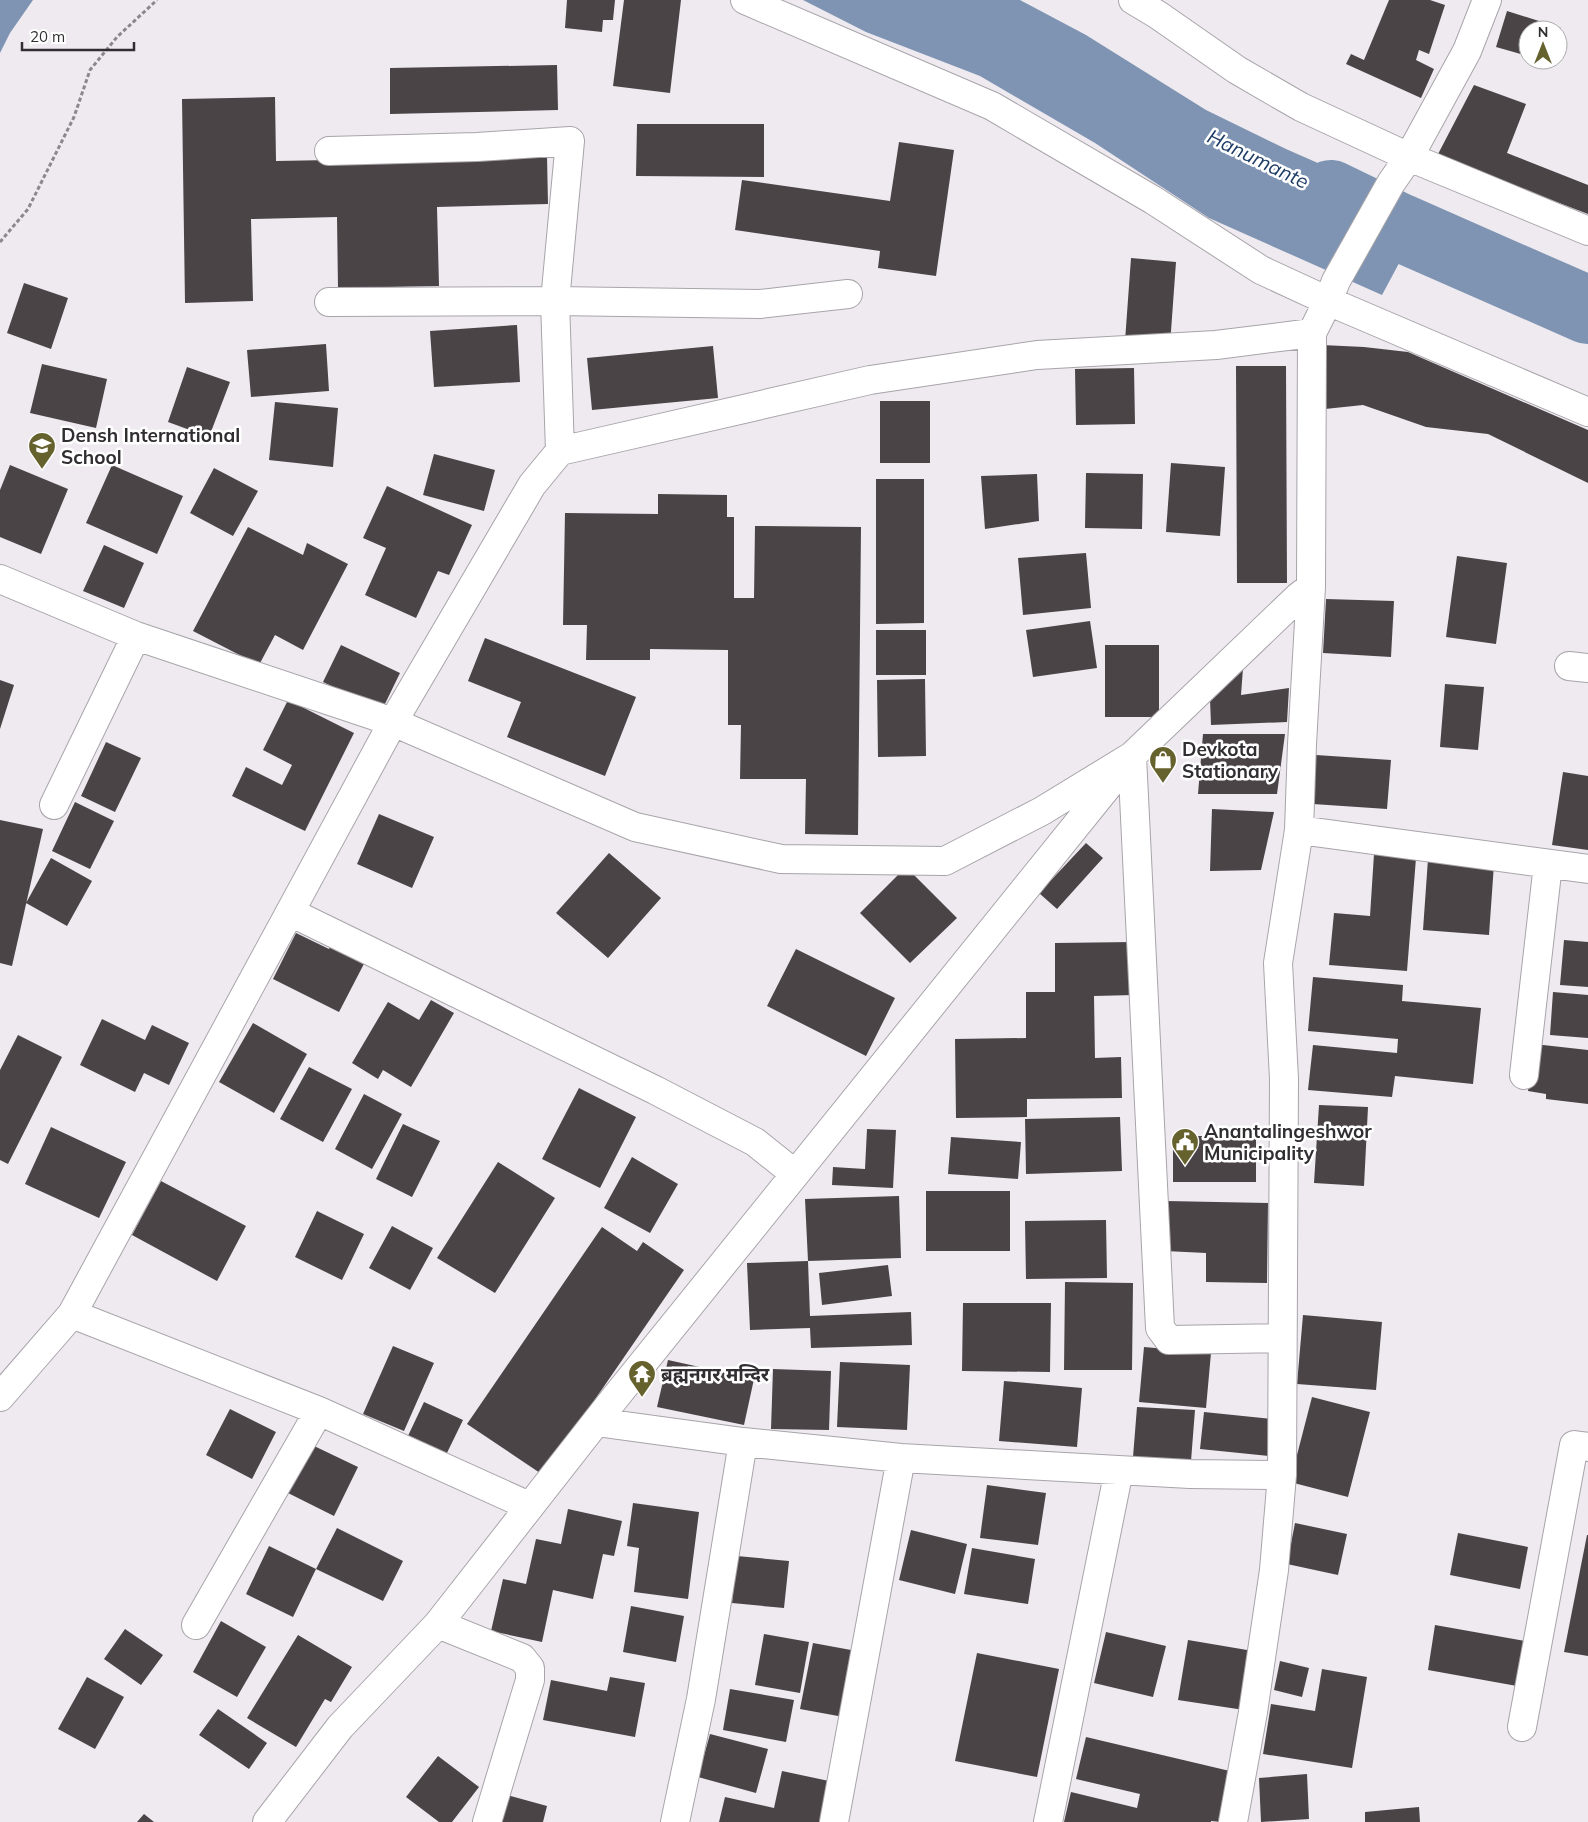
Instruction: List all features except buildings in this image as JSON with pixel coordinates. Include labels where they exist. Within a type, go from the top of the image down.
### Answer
[{"type":"street","points":[[745,0],[992,106],[1153,200],[1262,270],[1332,291],[1588,412]]},
{"type":"street","points":[[1133,0],[1238,70],[1301,107],[1409,158],[1588,231]]},
{"type":"street","points":[[1233,1822],[1253,1712],[1274,1570],[1282,1475],[1284,1079],[1278,963],[1299,830],[1310,587],[1312,333],[1332,291],[1391,183],[1409,158],[1467,51],[1487,0]]},
{"type":"street","points":[[329,151],[477,147],[570,141],[554,302],[560,451]]},
{"type":"street","points":[[329,302],[760,304],[848,294]]},
{"type":"street","points":[[0,1397],[72,1314],[393,722],[532,485],[560,451],[870,380],[1037,355],[1216,345],[1312,333]]},
{"type":"street","points":[[0,579],[136,636],[393,722],[635,828],[781,859],[945,861],[1042,811],[1132,756]]},
{"type":"street","points":[[268,1822],[340,1727],[438,1624],[596,1422],[1132,756],[1310,587]]},
{"type":"street","points":[[54,805],[136,636]]},
{"type":"street","points":[[1132,756],[1160,1328],[1170,1340],[1282,1338]]},
{"type":"street","points":[[1299,830],[1588,869]]},
{"type":"street","points":[[1524,1076],[1548,864]]},
{"type":"street","points":[[290,912],[655,1090],[738,1133],[755,1142],[795,1174]]},
{"type":"street","points":[[72,1314],[319,1411],[529,1506]]},
{"type":"street","points":[[196,1625],[319,1411]]},
{"type":"street","points":[[596,1422],[743,1442],[901,1458],[1190,1474],[1282,1475]]},
{"type":"street","points":[[675,1822],[701,1699],[743,1442]]},
{"type":"street","points":[[1522,1727],[1574,1445],[1588,1447]]},
{"type":"street","points":[[834,1822],[901,1458]]},
{"type":"street","points":[[1048,1822],[1119,1470]]},
{"type":"street","points":[[438,1624],[522,1658],[530,1668],[530,1680],[487,1822]]},
{"type":"path","points":[[0,242],[28,209],[74,117],[90,70],[117,37],[157,0]]},
{"type":"water","points":[[0,0],[33,0],[10,33],[0,53]]},
{"type":"water","points":[[803,0],[1020,0],[1086,35],[1206,110],[1286,149],[1427,211],[1382,295],[1209,218],[1095,143],[980,76],[866,32]]},
{"type":"waterway","name":"Hanumante","points":[[1331,194],[1399,227],[1588,310]]},
{"type":"place","name":"Densh International School","points":[[42,470]]},
{"type":"place","name":"Devkota Stationary","points":[[1163,784]]},
{"type":"place","name":"Anantalingeshwor Municipality","points":[[1185,1166]]},
{"type":"place","name":"ब्रह्मनगर मन्दिर","points":[[642,1398]]}]
